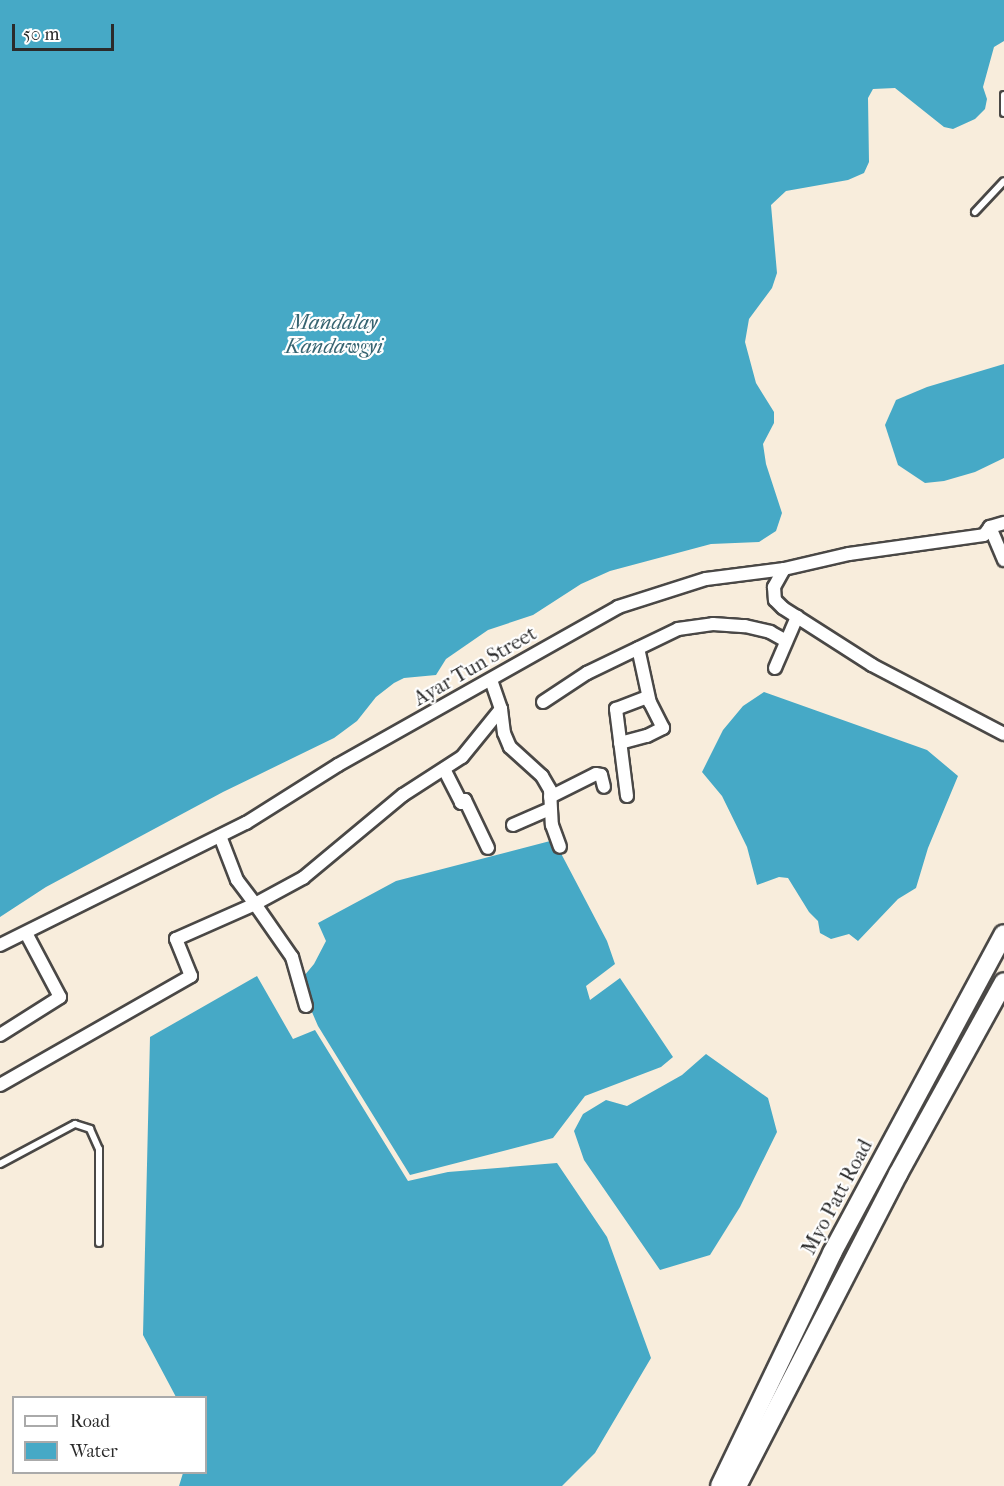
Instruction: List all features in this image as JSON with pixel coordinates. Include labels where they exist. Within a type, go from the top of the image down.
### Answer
[{"type":"main road","name":"Myo Patt Road","points":[[720,1486],[832,1252],[1004,933]]},
{"type":"main road","points":[[737,1486],[898,1174],[1004,982]]},
{"type":"main road","points":[[880,1163],[898,1174]]},
{"type":"street","name":"Ayar Tun Street","points":[[0,945],[246,823],[338,765],[618,607],[706,579],[784,569],[849,554],[984,535],[990,527],[1004,523]]},
{"type":"street","points":[[990,527],[1004,560]]},
{"type":"street","points":[[784,569],[774,587],[775,600],[797,617],[872,665],[1004,734]]},
{"type":"street","points":[[775,668],[797,617]]},
{"type":"street","points":[[543,702],[586,674],[678,629],[713,624],[745,626],[770,632],[786,641]]},
{"type":"street","points":[[620,743],[647,736],[663,728],[648,697],[638,648]]},
{"type":"street","points":[[491,680],[501,710],[504,733],[510,747],[542,776],[550,790],[554,832],[561,847]]},
{"type":"street","points":[[627,796],[616,709],[648,697]]},
{"type":"street","points":[[0,1085],[190,976],[176,939],[255,904],[303,879],[403,795],[468,751],[501,710]]},
{"type":"street","points":[[444,769],[460,803],[465,800],[488,848]]},
{"type":"street","points":[[513,825],[596,774],[601,775],[604,787]]},
{"type":"street","points":[[220,836],[237,880],[292,957],[306,1006]]},
{"type":"street","points":[[0,1035],[60,997],[26,933]]},
{"type":"lane","points":[[1004,95],[1004,114]]},
{"type":"lane","points":[[975,212],[1004,181]]},
{"type":"lane","points":[[0,1164],[75,1124],[90,1129],[99,1149],[99,1243]]},
{"type":"water","name":"Mandalay Kandawgyi","points":[[0,0],[1004,0],[1004,41],[994,47],[983,87],[987,99],[985,109],[975,119],[953,129],[944,127],[895,88],[873,89],[868,98],[869,162],[864,173],[848,180],[786,191],[771,205],[777,273],[772,288],[749,319],[745,342],[756,383],[774,412],[774,423],[763,444],[766,464],[782,513],[776,531],[759,542],[711,544],[610,571],[581,584],[533,615],[488,630],[446,659],[436,675],[404,678],[394,683],[376,697],[357,721],[334,738],[223,792],[46,887],[0,917]]},
{"type":"water","points":[[1004,364],[1004,458],[975,472],[944,481],[925,483],[898,465],[885,425],[896,400],[927,387]]},
{"type":"water","points":[[764,692],[927,750],[958,776],[928,848],[916,888],[898,899],[858,941],[849,934],[831,939],[820,933],[818,921],[809,912],[788,878],[779,877],[757,885],[747,847],[722,796],[702,772],[723,730],[743,706]]},
{"type":"water","points":[[554,840],[607,941],[615,964],[586,986],[590,1000],[620,978],[673,1057],[661,1067],[585,1096],[553,1138],[410,1175],[318,1026],[299,982],[314,964],[326,941],[318,923],[396,881]]},
{"type":"water","points":[[257,976],[293,1039],[315,1030],[408,1181],[448,1172],[557,1163],[607,1237],[651,1358],[595,1453],[562,1486],[179,1486],[183,1474],[207,1474],[207,1396],[175,1396],[143,1335],[150,1037]]},
{"type":"water","points":[[706,1054],[768,1098],[777,1132],[740,1207],[710,1255],[660,1270],[584,1160],[574,1131],[583,1114],[606,1100],[627,1106],[682,1075]]}]
